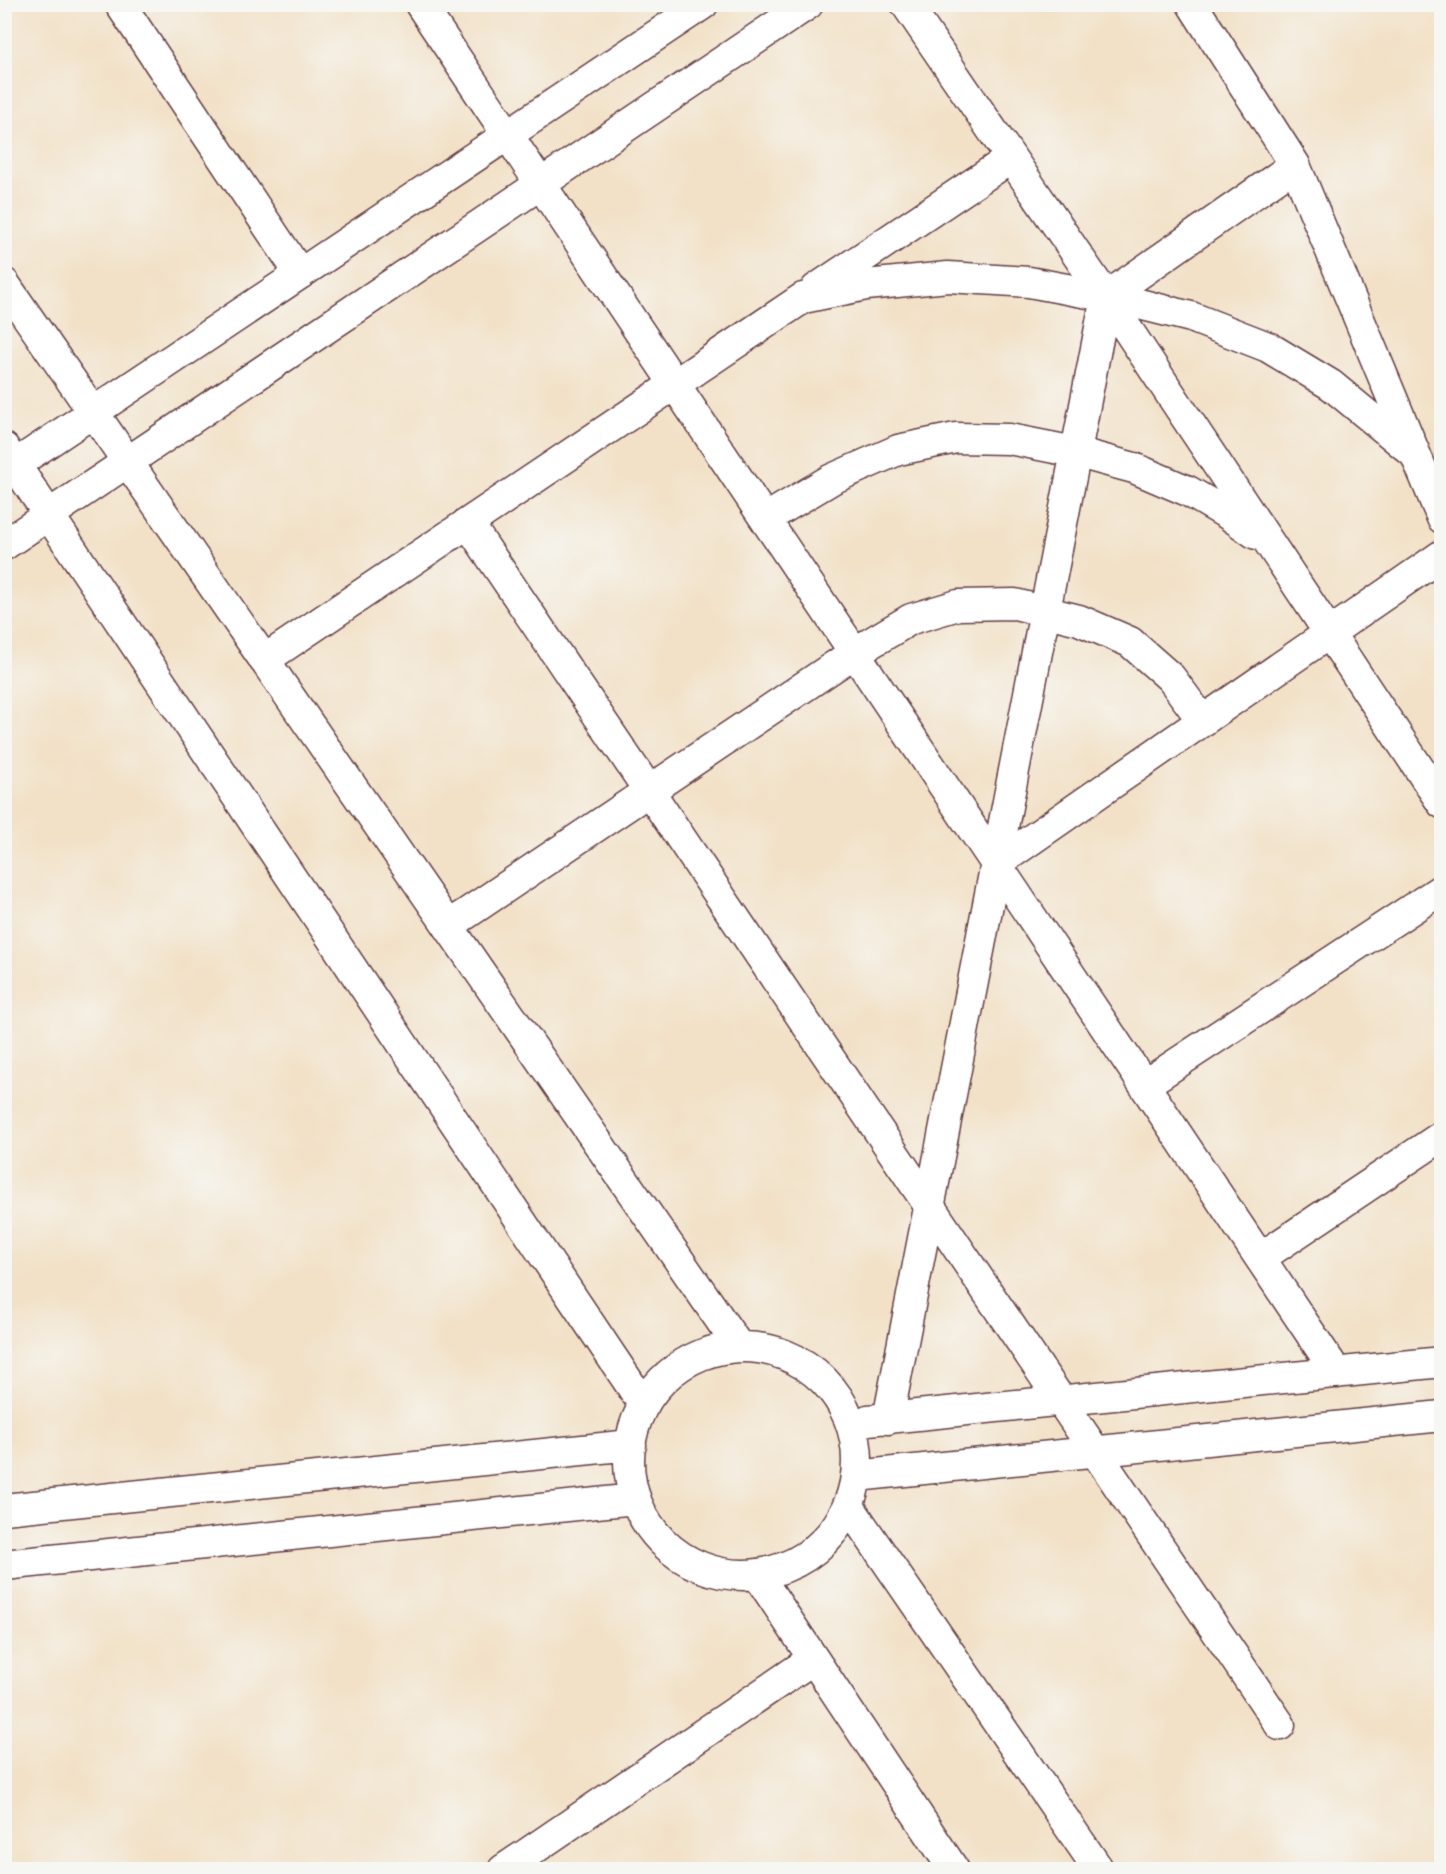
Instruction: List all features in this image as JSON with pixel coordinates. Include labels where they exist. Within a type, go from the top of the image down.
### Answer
[{"type":"street","points":[[120,4],[300,274]]},
{"type":"street","points":[[420,4],[1336,1372]]},
{"type":"street","points":[[644,1405],[49,515],[8,462],[94,412],[703,4]]},
{"type":"street","points":[[4,545],[808,4]]},
{"type":"street","points":[[906,4],[1106,297],[1442,803]]},
{"type":"street","points":[[1192,4],[1295,165],[1442,518]]},
{"type":"street","points":[[264,660],[1011,158]]},
{"type":"street","points":[[888,1419],[1106,297],[1295,165]]},
{"type":"street","points":[[803,298],[866,285],[948,277],[1029,282],[1191,317],[1268,347],[1331,385],[1415,454]]},
{"type":"street","points":[[4,283],[739,1347]]},
{"type":"street","points":[[765,519],[832,479],[898,450],[956,438],[1009,439],[1075,452],[1134,468],[1188,491],[1229,515],[1269,543]]},
{"type":"street","points":[[468,523],[1280,1725]]},
{"type":"street","points":[[996,864],[1442,555]]},
{"type":"street","points":[[448,926],[854,653],[911,619],[958,604],[1015,604],[1079,620],[1130,642],[1171,678],[1203,721]]},
{"type":"street","points":[[1144,1085],[1442,889]]},
{"type":"street","points":[[1260,1258],[1442,1136]]},
{"type":"street","points":[[739,1347],[754,1347],[776,1352],[798,1360],[816,1373],[832,1389],[844,1408],[857,1451],[856,1476],[848,1505],[830,1535],[814,1551],[795,1563],[774,1571],[730,1575],[709,1571],[688,1562],[670,1550],[654,1534],[635,1499],[629,1473],[634,1428],[654,1389],[689,1361],[710,1352],[739,1347]]},
{"type":"street","points":[[850,1422],[1442,1362]]},
{"type":"street","points":[[856,1476],[1442,1416]]},
{"type":"street","points":[[4,1509],[631,1445]]},
{"type":"street","points":[[4,1565],[635,1499]]},
{"type":"street","points":[[848,1505],[1100,1869]]},
{"type":"street","points":[[757,1574],[813,1659],[940,1865]]},
{"type":"street","points":[[503,1869],[813,1659]]}]
